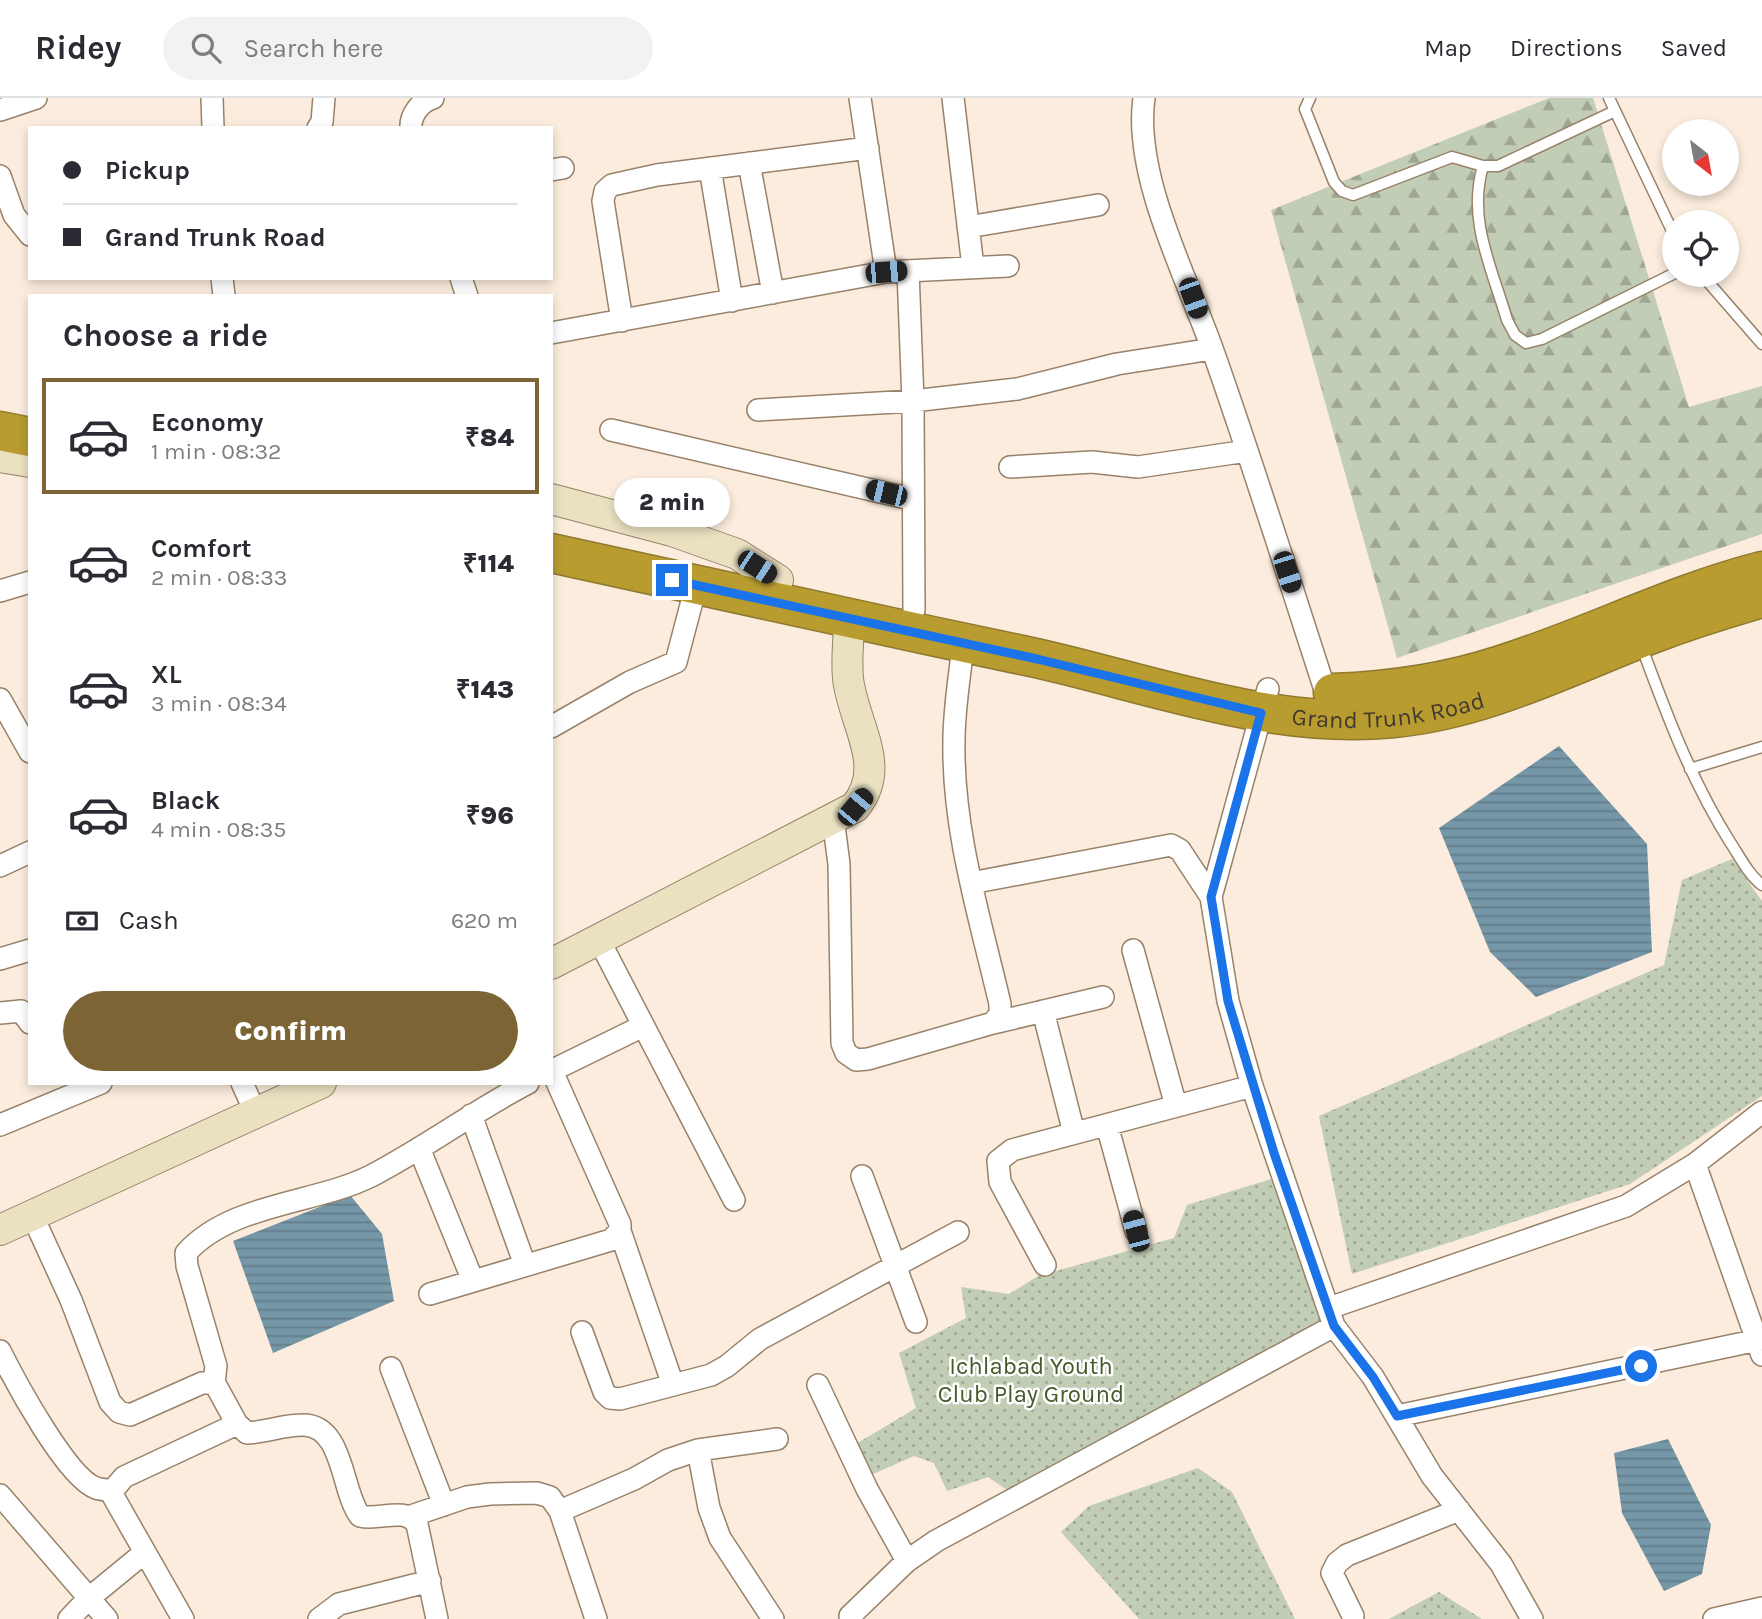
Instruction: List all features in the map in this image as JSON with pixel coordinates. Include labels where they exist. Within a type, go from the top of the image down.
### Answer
[{"type":"highway","points":[[0,404],[28,410]]},
{"type":"highway","points":[[0,430],[28,437]]},
{"type":"highway","name":"Grand Trunk Road","points":[[553,528],[914,610],[1265,701],[1326,693],[1385,692],[1437,682],[1501,665],[1699,588],[1762,571]]},
{"type":"highway","name":"Grand Trunk Road","points":[[553,553],[849,621],[963,644],[1265,701],[1393,718],[1474,701],[1545,678],[1638,639],[1762,598]]},
{"type":"street","points":[[0,110],[36,98]]},
{"type":"street","points":[[212,98],[213,126]]},
{"type":"street","points":[[319,126],[324,98]]},
{"type":"street","points":[[860,98],[886,272]]},
{"type":"street","points":[[953,98],[973,267]]},
{"type":"street","points":[[1144,98],[1142,112],[1149,177],[1247,451],[1326,693]]},
{"type":"street","points":[[412,126],[416,111],[429,99]]},
{"type":"street","points":[[622,321],[603,201],[606,191],[612,185],[657,175],[867,148]]},
{"type":"street","points":[[749,163],[773,293]]},
{"type":"street","points":[[710,168],[732,301]]},
{"type":"street","points":[[0,176],[14,215],[28,232]]},
{"type":"street","points":[[968,227],[1098,205]]},
{"type":"street","points":[[553,332],[886,272],[1009,266]]},
{"type":"street","points":[[908,271],[913,401],[911,499],[914,610]]},
{"type":"street","points":[[758,410],[913,401],[1017,389],[1117,364],[1212,349]]},
{"type":"street","points":[[611,430],[911,499]]},
{"type":"street","points":[[1010,467],[1092,462],[1138,467],[1247,451]]},
{"type":"street","points":[[0,457],[28,463]]},
{"type":"street","points":[[553,500],[672,531],[737,554],[778,580]]},
{"type":"street","points":[[0,591],[28,583]]},
{"type":"street","points":[[553,726],[630,682],[676,662],[696,586]]},
{"type":"street","points":[[553,963],[855,807],[871,782],[870,764],[848,684],[849,621]]},
{"type":"street","points":[[963,644],[954,740],[963,847],[1000,1004],[999,1014],[993,1023]]},
{"type":"street","points":[[0,699],[28,748]]},
{"type":"street","points":[[1211,897],[1265,701]]},
{"type":"street","points":[[833,818],[839,864],[842,1043],[846,1053],[856,1060],[1102,997]]},
{"type":"street","points":[[971,883],[1171,845],[1180,850],[1211,897],[1228,1001],[1252,1086],[1331,1317],[1366,1366],[1432,1476],[1501,1564],[1532,1619]]},
{"type":"street","points":[[0,866],[28,853]]},
{"type":"street","points":[[598,940],[734,1200]]},
{"type":"street","points":[[1133,950],[1176,1106]]},
{"type":"street","points":[[0,959],[28,951]]},
{"type":"street","points":[[0,1013],[21,1011],[28,1020]]},
{"type":"street","points":[[1042,1011],[1074,1133]]},
{"type":"street","points":[[553,1070],[643,1026]]},
{"type":"street","points":[[553,1075],[620,1224],[620,1231],[673,1385]]},
{"type":"street","points":[[0,1125],[96,1085]]},
{"type":"street","points":[[243,1085],[256,1114]]},
{"type":"street","points":[[0,1230],[317,1085]]},
{"type":"street","points":[[524,1085],[419,1148],[353,1183],[275,1204],[196,1241],[186,1253],[216,1366],[215,1382],[237,1424],[247,1433],[301,1424],[319,1427],[327,1435],[336,1455],[353,1507],[360,1516],[375,1520],[403,1513],[411,1516],[467,1497],[537,1493],[550,1497],[560,1511],[596,1619]]},
{"type":"street","points":[[1045,1265],[1000,1182],[998,1161],[1012,1150],[1252,1086]]},
{"type":"street","points":[[850,1618],[907,1560],[936,1541],[1331,1317],[1626,1206],[1695,1164],[1762,1111]]},
{"type":"street","points":[[471,1115],[525,1265]]},
{"type":"street","points":[[1107,1125],[1136,1231]]},
{"type":"street","points":[[419,1148],[473,1281]]},
{"type":"street","points":[[1397,1416],[1760,1348],[1695,1164]]},
{"type":"street","points":[[862,1177],[916,1322]]},
{"type":"street","points":[[33,1217],[71,1300],[110,1402],[119,1412],[130,1415],[202,1383],[215,1382]]},
{"type":"street","points":[[430,1294],[611,1240],[620,1231]]},
{"type":"street","points":[[582,1332],[604,1392],[610,1398],[620,1399],[711,1375],[727,1366],[760,1339],[958,1232]]},
{"type":"street","points":[[0,1351],[42,1424],[69,1463],[96,1488],[113,1490]]},
{"type":"street","points":[[391,1368],[444,1505]]},
{"type":"street","points":[[818,1385],[867,1489],[907,1560]]},
{"type":"street","points":[[113,1490],[124,1476],[237,1424]]},
{"type":"street","points":[[560,1511],[616,1487],[668,1460],[698,1450],[778,1439]]},
{"type":"street","points":[[698,1450],[709,1508],[720,1538],[773,1619]]},
{"type":"street","points":[[113,1490],[144,1553],[183,1619]]},
{"type":"street","points":[[0,1495],[107,1619]]},
{"type":"street","points":[[1353,1616],[1332,1573],[1337,1563],[1347,1555],[1459,1510]]},
{"type":"street","points":[[411,1516],[423,1539],[437,1619]]},
{"type":"street","points":[[69,1619],[88,1598],[144,1553]]},
{"type":"street","points":[[320,1619],[339,1604],[430,1581]]},
{"type":"street","points":[[1714,1619],[1762,1608]]},
{"type":"lane","points":[[1310,98],[1305,108],[1308,120],[1334,182],[1342,191],[1353,195],[1452,157],[1483,166],[1498,166],[1615,111]]},
{"type":"lane","points":[[1609,98],[1662,210]]},
{"type":"lane","points":[[1483,166],[1475,202],[1478,224],[1507,320],[1514,335],[1526,343],[1542,339],[1662,279]]},
{"type":"lane","points":[[1712,287],[1762,344]]},
{"type":"lane","points":[[1638,639],[1690,769],[1723,830],[1762,885]]},
{"type":"lane","points":[[1690,769],[1762,747]]},
{"type":"green space","points":[[1549,98],[1593,98],[1689,407],[1762,386],[1762,534],[1397,658],[1271,210]]},
{"type":"green space","points":[[1732,859],[1762,901],[1762,1096],[1630,1184],[1352,1274],[1319,1116],[1664,965],[1682,880]]},
{"type":"green space","name":"Ichlabad Youth Club Play Ground","points":[[1281,1176],[1334,1326],[1007,1490],[988,1477],[947,1491],[934,1463],[914,1456],[871,1475],[856,1444],[916,1408],[899,1353],[966,1318],[961,1287],[1009,1294],[1038,1276],[1174,1238],[1187,1205]]},
{"type":"green space","points":[[1198,1468],[1232,1492],[1295,1619],[1139,1619],[1061,1532],[1089,1506]]},
{"type":"green space","points":[[1439,1592],[1482,1619],[1389,1619]]},
{"type":"water","points":[[1559,746],[1647,844],[1652,952],[1536,997],[1490,952],[1439,828]]},
{"type":"water","points":[[350,1195],[382,1234],[394,1301],[273,1353],[233,1241]]},
{"type":"water","points":[[1668,1439],[1711,1525],[1702,1574],[1664,1591],[1622,1513],[1614,1453]]},
{"type":"route","points":[[672,580],[849,621],[1037,659],[1261,713],[1211,897],[1228,1001],[1252,1086],[1334,1326],[1373,1377],[1397,1416],[1641,1366]]}]
